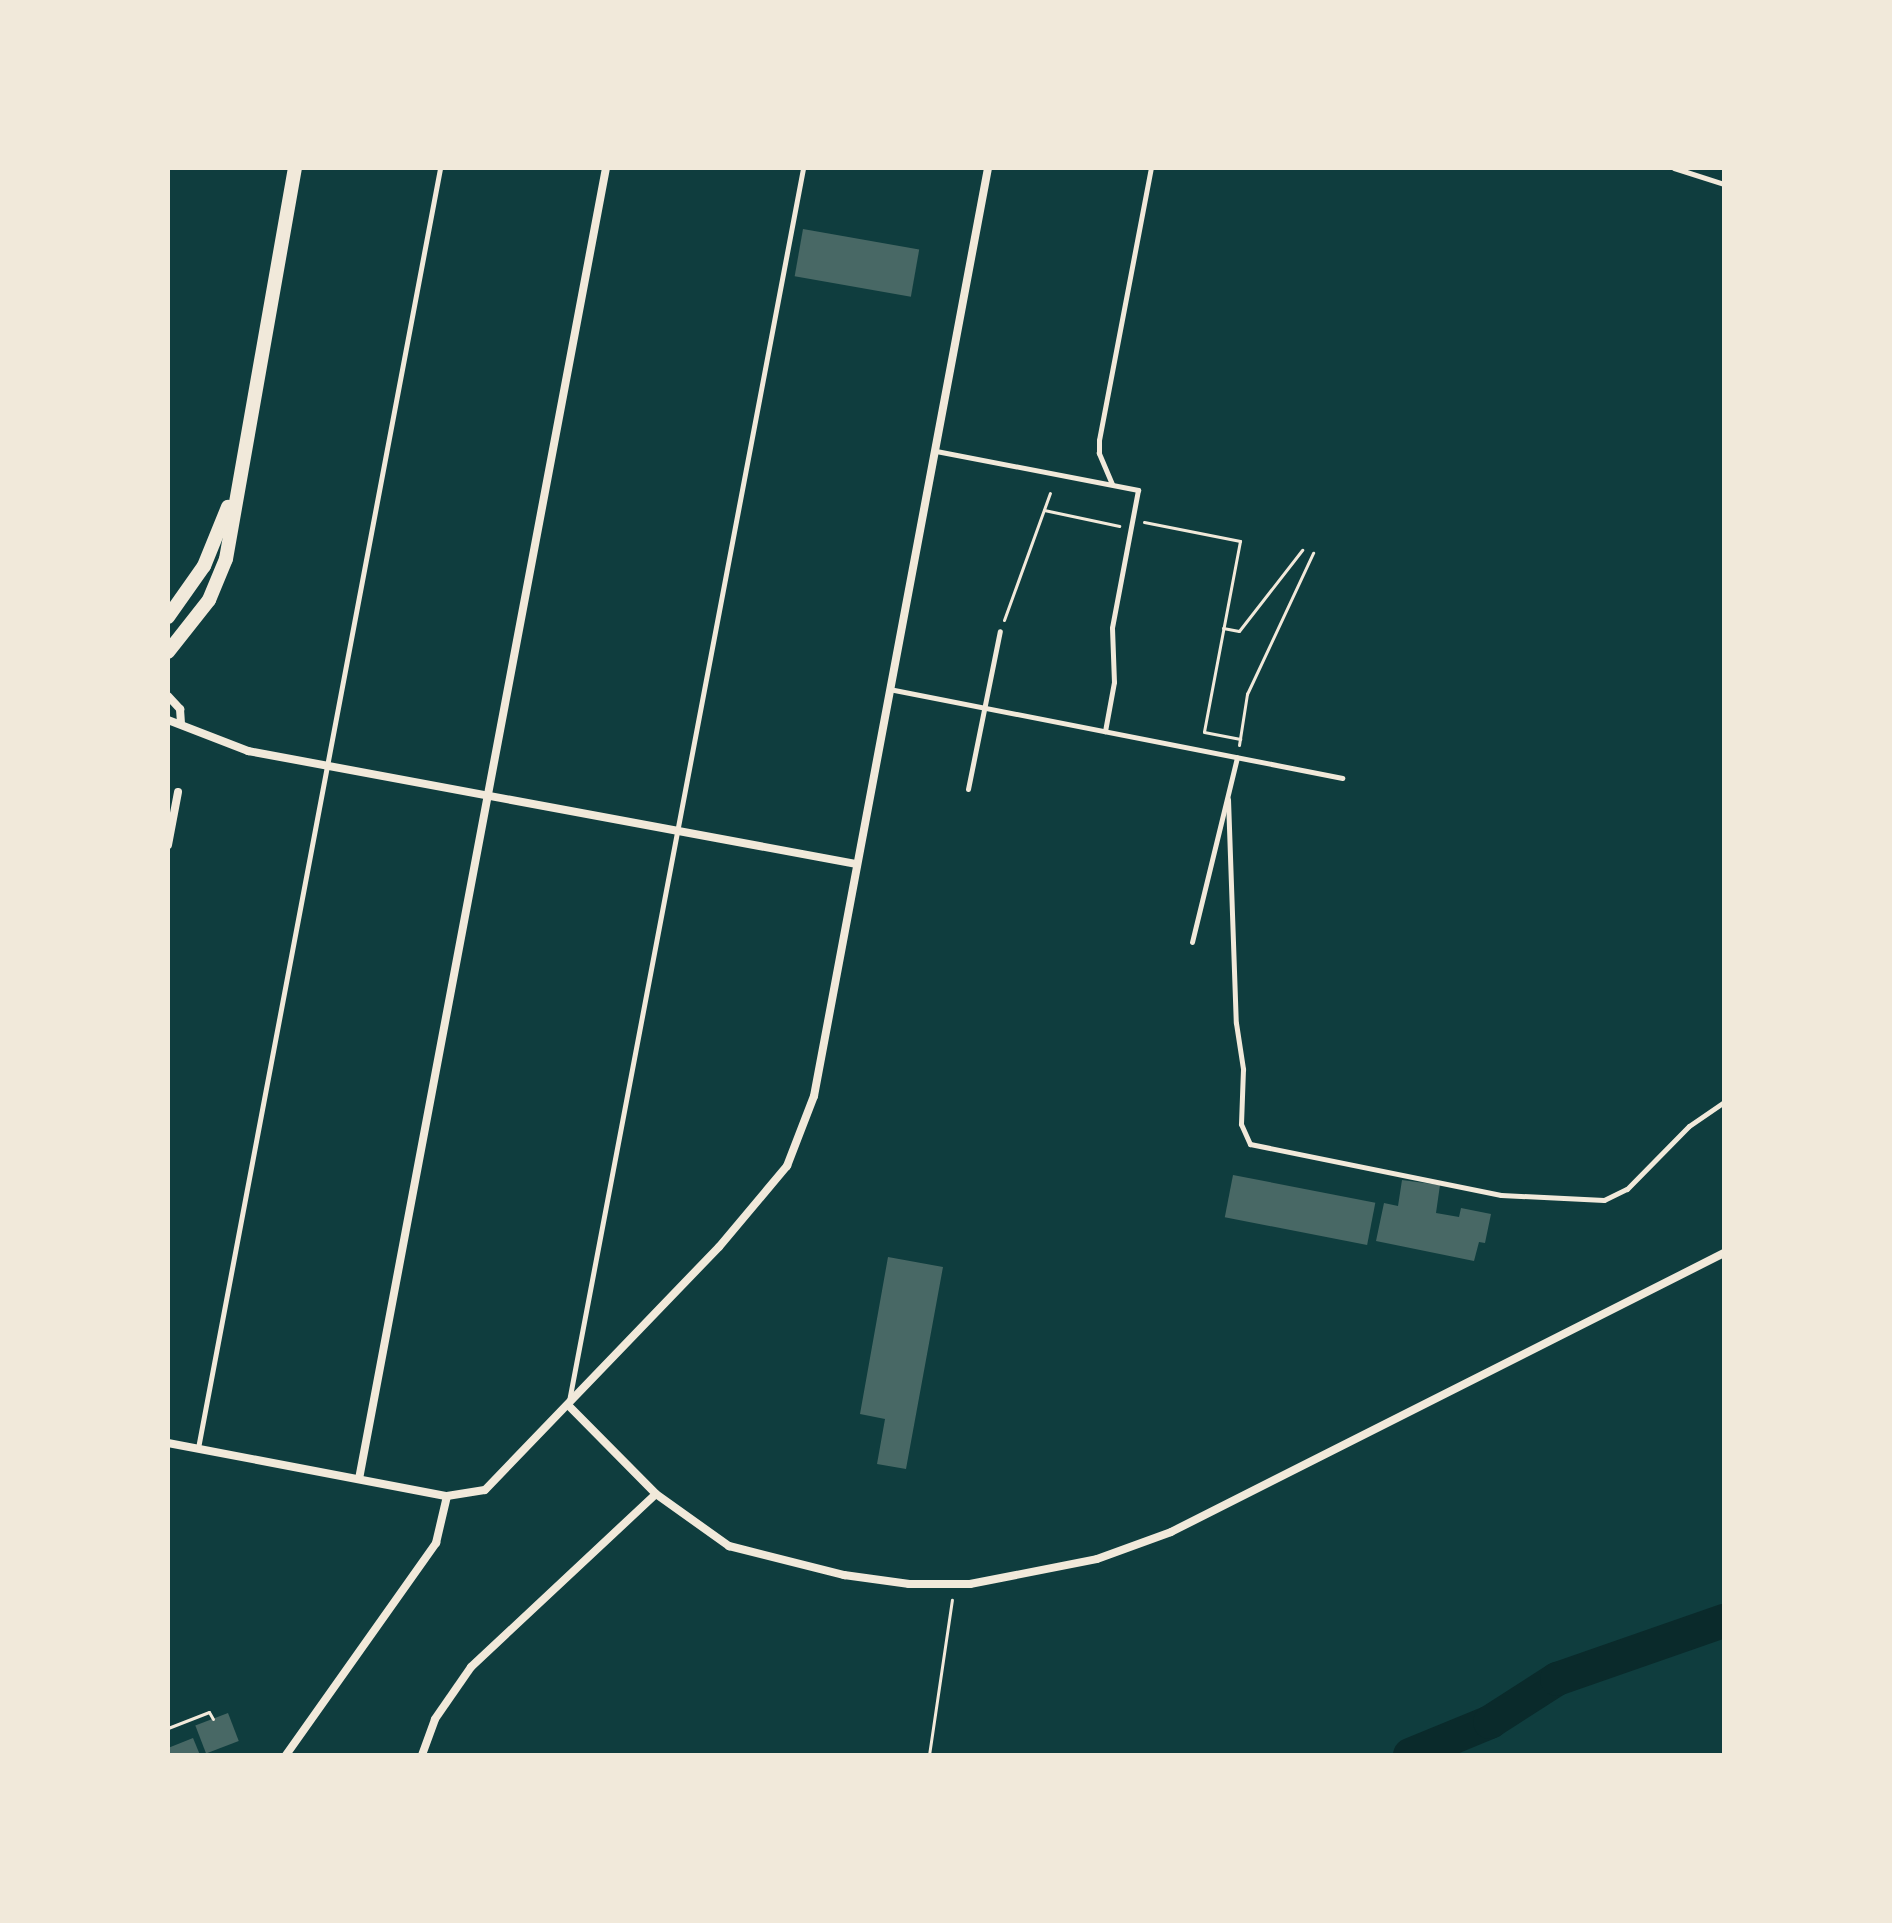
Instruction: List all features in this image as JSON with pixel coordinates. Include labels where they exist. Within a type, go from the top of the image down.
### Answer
[{"type":"main road","points":[[168,652],[198,618],[219,580],[230,544],[234,492],[295,168]]},
{"type":"main road","points":[[168,617],[204,566],[234,492]]},
{"type":"street","points":[[359,1479],[606,168]]},
{"type":"street","points":[[168,1443],[447,1496],[477,1493],[500,1478],[719,1247],[795,1152],[814,1096],[988,168]]},
{"type":"street","points":[[168,696],[180,709],[181,722]]},
{"type":"street","points":[[168,720],[181,722],[235,748],[328,768],[856,864]]},
{"type":"street","points":[[168,845],[178,792]]},
{"type":"street","points":[[568,1405],[656,1494],[729,1546],[844,1575],[955,1584],[1035,1575],[1171,1532],[1724,1253]]},
{"type":"street","points":[[422,1755],[440,1710],[471,1667],[656,1494]]},
{"type":"street","points":[[286,1755],[436,1543],[447,1496]]},
{"type":"lane","points":[[197,1449],[440,168]]},
{"type":"lane","points":[[568,1405],[680,832],[803,168]]},
{"type":"lane","points":[[1113,485],[1099,447],[1151,168]]},
{"type":"lane","points":[[1674,168],[1724,184]]},
{"type":"lane","points":[[934,451],[1138,490],[1112,628],[1114,673],[1105,731]]},
{"type":"lane","points":[[968,789],[1000,631]]},
{"type":"lane","points":[[889,689],[1342,778]]},
{"type":"lane","points":[[1237,757],[1228,799],[1236,1023],[1243,1069],[1241,1124],[1250,1144],[1488,1193],[1604,1200],[1627,1189],[1689,1126],[1724,1102]]},
{"type":"lane","points":[[1192,942],[1222,805],[1228,799]]},
{"type":"path","points":[[1000,631],[1050,493]]},
{"type":"path","points":[[1044,510],[1121,526]]},
{"type":"path","points":[[1144,522],[1240,541],[1204,732],[1240,739],[1247,694],[1313,553]]},
{"type":"path","points":[[1223,628],[1239,631],[1302,550]]},
{"type":"path","points":[[929,1755],[952,1600]]},
{"type":"path","points":[[168,1728],[209,1712],[213,1719]]},
{"type":"building","points":[[803,229],[919,249],[911,297],[795,276]]},
{"type":"building","points":[[1233,1175],[1375,1203],[1367,1245],[1225,1217]]},
{"type":"building","points":[[1402,1180],[1440,1185],[1436,1213],[1459,1217],[1461,1208],[1491,1214],[1485,1243],[1479,1242],[1474,1261],[1376,1241],[1384,1203],[1398,1206]]},
{"type":"building","points":[[888,1257],[943,1267],[906,1469],[877,1464],[885,1419],[860,1414]]},
{"type":"building","points":[[228,1713],[239,1741],[206,1754],[195,1726]]},
{"type":"building","points":[[193,1738],[200,1755],[170,1755],[168,1748]]},
{"type":"waterway","points":[[1410,1755],[1490,1722],[1557,1679],[1724,1621]]}]
